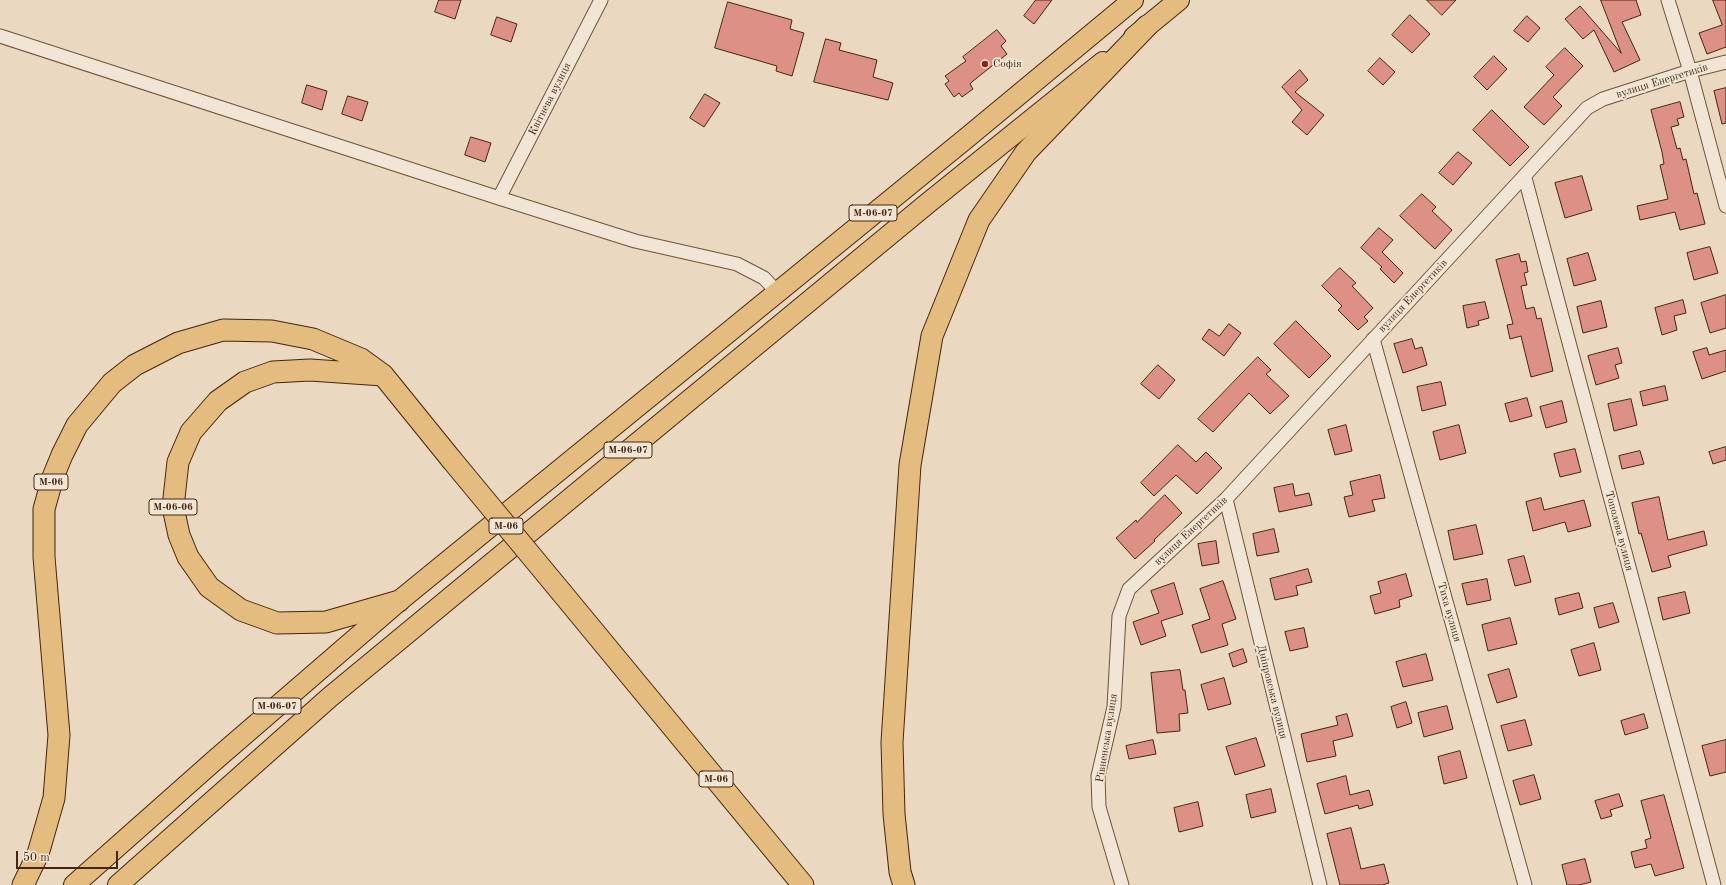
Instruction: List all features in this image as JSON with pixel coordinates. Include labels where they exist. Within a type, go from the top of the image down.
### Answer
[{"type":"highway","points":[[904,885],[900,872],[894,814],[892,742],[910,465],[932,336],[979,220],[1026,152],[1147,26]]},
{"type":"highway","name":"М-06","points":[[22,885],[38,854],[54,798],[60,735],[44,557],[44,509],[53,477],[77,425],[112,383],[136,365],[178,343],[223,330],[272,331],[313,339],[361,359],[383,376],[803,885]]},
{"type":"highway","name":"М-06-06","points":[[383,376],[310,370],[273,372],[245,382],[218,402],[191,432],[178,462],[172,507],[179,535],[188,557],[209,587],[241,610],[277,623],[326,622],[399,601]]},
{"type":"main road","name":"М-06-07","points":[[74,885],[215,760],[399,601],[969,136],[1132,0]]},
{"type":"main road","name":"М-06-07","points":[[118,885],[330,697],[928,203],[1179,0]]},
{"type":"street","name":"Квітнева вулиця","points":[[499,198],[601,0]]},
{"type":"street","points":[[1668,0],[1690,71],[1726,206]]},
{"type":"street","points":[[0,36],[634,241],[737,264],[764,278],[777,292]]},
{"type":"street","name":"вулиця Енергетиків","points":[[1132,587],[1226,499],[1373,339],[1525,178],[1577,118],[1588,108],[1603,99],[1690,71],[1726,62]]},
{"type":"street","name":"Тополева вулиця","points":[[1525,178],[1714,885]]},
{"type":"street","name":"Тиха вулиця","points":[[1373,339],[1525,885]]},
{"type":"street","name":"Дніпровська вулиця","points":[[1226,499],[1320,885]]},
{"type":"street","name":"Рівненська вулиця","points":[[1122,885],[1099,807],[1098,776],[1114,707],[1119,616],[1132,587]]},
{"type":"building","points":[[439,0],[461,0],[455,19],[435,12]]},
{"type":"building","points":[[1036,0],[1052,0],[1034,24],[1024,16]]},
{"type":"building","points":[[1427,0],[1456,0],[1442,15]]},
{"type":"building","points":[[1601,0],[1636,0],[1641,15],[1622,22],[1640,60],[1614,72],[1594,30],[1583,39],[1565,19],[1580,6],[1621,53]]},
{"type":"building","points":[[1713,0],[1726,0],[1726,47],[1707,54],[1699,33],[1722,25]]},
{"type":"building","points":[[728,2],[792,20],[790,29],[804,33],[792,76],[776,71],[777,66],[715,48]]},
{"type":"building","points":[[1410,15],[1430,34],[1412,53],[1392,35]]},
{"type":"building","points":[[1527,16],[1540,28],[1528,42],[1514,31]]},
{"type":"building","points":[[497,17],[517,24],[511,42],[491,35]]},
{"type":"building","points":[[997,30],[1006,41],[1001,46],[1007,54],[970,84],[973,89],[962,97],[959,93],[954,97],[945,84],[949,81],[945,76],[966,61],[963,57]]},
{"type":"building","points":[[826,39],[841,43],[839,50],[877,60],[873,77],[893,83],[888,100],[814,82]]},
{"type":"building","points":[[1565,48],[1583,66],[1553,97],[1562,106],[1544,125],[1524,107],[1554,75],[1546,67]]},
{"type":"building","points":[[1494,56],[1507,69],[1487,90],[1474,77]]},
{"type":"building","points":[[1380,58],[1395,72],[1383,85],[1368,71]]},
{"type":"building","points":[[1300,70],[1308,80],[1295,92],[1324,115],[1307,135],[1292,122],[1302,110],[1282,87]]},
{"type":"building","points":[[307,85],[327,91],[322,110],[302,103]]},
{"type":"building","points":[[1726,88],[1726,123],[1722,124],[1714,91]]},
{"type":"building","points":[[705,94],[720,103],[704,127],[690,118]]},
{"type":"building","points":[[348,96],[368,102],[362,121],[342,114]]},
{"type":"building","points":[[1680,102],[1684,117],[1677,119],[1679,125],[1671,127],[1677,149],[1680,148],[1683,160],[1686,159],[1694,194],[1697,193],[1705,224],[1680,230],[1675,212],[1640,220],[1637,206],[1668,199],[1660,165],[1664,164],[1662,152],[1651,110]]},
{"type":"building","points":[[1492,110],[1529,147],[1510,166],[1473,130]]},
{"type":"building","points":[[471,137],[491,143],[485,162],[465,155]]},
{"type":"building","points":[[1458,152],[1472,163],[1453,185],[1439,173]]},
{"type":"building","points":[[1582,176],[1592,210],[1565,218],[1555,183]]},
{"type":"building","points":[[1422,194],[1436,207],[1432,211],[1452,230],[1435,249],[1400,216]]},
{"type":"building","points":[[1379,228],[1393,240],[1382,252],[1403,273],[1394,283],[1380,269],[1382,267],[1361,248]]},
{"type":"building","points":[[1710,247],[1718,273],[1694,280],[1687,253]]},
{"type":"building","points":[[1588,253],[1596,280],[1574,286],[1567,259]]},
{"type":"building","points":[[1519,254],[1521,262],[1526,261],[1528,272],[1524,273],[1527,285],[1521,286],[1526,309],[1534,307],[1537,319],[1541,318],[1553,371],[1531,377],[1521,336],[1510,339],[1507,325],[1513,324],[1496,260]]},
{"type":"building","points":[[1340,268],[1356,283],[1352,286],[1373,308],[1364,317],[1368,321],[1358,330],[1338,310],[1342,306],[1322,286]]},
{"type":"building","points":[[1726,295],[1726,328],[1710,333],[1701,303]]},
{"type":"building","points":[[1683,300],[1686,313],[1674,316],[1677,330],[1662,335],[1655,308]]},
{"type":"building","points":[[1601,301],[1607,327],[1583,333],[1577,307]]},
{"type":"building","points":[[1485,302],[1489,318],[1478,321],[1479,325],[1467,328],[1463,306]]},
{"type":"building","points":[[1296,321],[1331,356],[1309,378],[1274,344]]},
{"type":"building","points":[[1229,324],[1241,333],[1224,356],[1202,339],[1209,329],[1219,336]]},
{"type":"building","points":[[1412,339],[1415,349],[1422,347],[1427,365],[1403,373],[1394,344]]},
{"type":"building","points":[[1618,348],[1622,363],[1615,365],[1619,378],[1596,385],[1588,356]]},
{"type":"building","points":[[1707,348],[1709,355],[1726,350],[1726,371],[1702,379],[1693,352]]},
{"type":"building","points":[[1258,357],[1271,370],[1266,374],[1289,396],[1270,414],[1249,393],[1213,432],[1198,419]]},
{"type":"building","points":[[1158,365],[1175,380],[1159,399],[1141,384]]},
{"type":"building","points":[[1441,382],[1446,405],[1422,411],[1417,387]]},
{"type":"building","points":[[1665,386],[1668,400],[1643,406],[1640,392]]},
{"type":"building","points":[[1527,398],[1532,416],[1510,422],[1505,404]]},
{"type":"building","points":[[1631,399],[1637,425],[1614,431],[1608,404]]},
{"type":"building","points":[[1562,401],[1567,422],[1546,428],[1540,407]]},
{"type":"building","points":[[1346,425],[1352,451],[1335,455],[1328,430]]},
{"type":"building","points":[[1459,425],[1466,453],[1440,460],[1433,432]]},
{"type":"building","points":[[1178,445],[1196,462],[1206,452],[1222,468],[1197,494],[1176,475],[1154,496],[1141,483]]},
{"type":"building","points":[[1726,447],[1726,460],[1713,464],[1709,452]]},
{"type":"building","points":[[1575,449],[1581,472],[1560,477],[1554,454]]},
{"type":"building","points":[[1640,451],[1644,464],[1622,469],[1619,456]]},
{"type":"building","points":[[1380,475],[1385,498],[1372,500],[1375,511],[1349,517],[1344,497],[1353,495],[1350,482]]},
{"type":"building","points":[[1293,484],[1295,496],[1309,493],[1312,505],[1279,512],[1274,488]]},
{"type":"building","points":[[1165,495],[1182,513],[1135,559],[1116,538],[1136,520],[1137,522]]},
{"type":"building","points":[[1659,497],[1668,540],[1704,531],[1707,545],[1668,556],[1671,567],[1652,572],[1641,533],[1639,534],[1632,503]]},
{"type":"building","points":[[1541,498],[1544,510],[1584,500],[1591,526],[1568,532],[1565,522],[1533,531],[1526,502]]},
{"type":"building","points":[[1476,525],[1483,554],[1454,560],[1448,531]]},
{"type":"building","points":[[1274,529],[1279,552],[1257,556],[1253,534]]},
{"type":"building","points":[[1216,541],[1219,563],[1202,566],[1198,544]]},
{"type":"building","points":[[1524,556],[1531,582],[1515,586],[1508,560]]},
{"type":"building","points":[[1308,569],[1312,582],[1296,586],[1298,595],[1275,600],[1270,579]]},
{"type":"building","points":[[1406,574],[1412,596],[1399,600],[1400,607],[1375,614],[1370,596],[1381,593],[1378,582]]},
{"type":"building","points":[[1487,579],[1491,600],[1467,605],[1462,584]]},
{"type":"building","points":[[1223,581],[1236,619],[1222,624],[1228,645],[1201,653],[1192,625],[1210,619],[1200,589]]},
{"type":"building","points":[[1174,583],[1183,614],[1161,621],[1166,636],[1141,645],[1133,622],[1159,613],[1151,591]]},
{"type":"building","points":[[1685,592],[1690,613],[1663,620],[1658,598]]},
{"type":"building","points":[[1579,593],[1583,608],[1559,615],[1555,599]]},
{"type":"building","points":[[1613,603],[1619,622],[1599,628],[1594,608]]},
{"type":"building","points":[[1510,618],[1517,644],[1488,651],[1482,625]]},
{"type":"building","points":[[1304,628],[1308,647],[1290,651],[1285,632]]},
{"type":"building","points":[[1594,643],[1601,670],[1579,676],[1571,650]]},
{"type":"building","points":[[1243,649],[1247,662],[1233,667],[1229,654]]},
{"type":"building","points":[[1426,654],[1433,680],[1403,687],[1396,662]]},
{"type":"building","points":[[1509,669],[1517,697],[1497,703],[1488,675]]},
{"type":"building","points":[[1180,670],[1183,690],[1185,690],[1188,713],[1179,714],[1180,731],[1157,733],[1151,673]]},
{"type":"building","points":[[1224,678],[1231,704],[1208,710],[1201,685]]},
{"type":"building","points":[[1406,702],[1412,723],[1397,728],[1391,707]]},
{"type":"building","points":[[1447,706],[1453,729],[1424,737],[1418,713]]},
{"type":"building","points":[[1347,714],[1353,736],[1333,741],[1336,756],[1307,762],[1301,734],[1338,725],[1336,717]]},
{"type":"building","points":[[1644,714],[1648,728],[1625,735],[1621,721]]},
{"type":"building","points":[[1525,720],[1532,745],[1508,751],[1501,726]]},
{"type":"building","points":[[1256,738],[1265,766],[1235,775],[1226,747]]},
{"type":"building","points":[[1153,740],[1156,754],[1129,759],[1126,746]]},
{"type":"building","points":[[1726,740],[1726,772],[1710,776],[1702,746]]},
{"type":"building","points":[[1460,751],[1467,778],[1444,784],[1438,757]]},
{"type":"building","points":[[1534,775],[1541,799],[1520,805],[1513,781]]},
{"type":"building","points":[[1346,776],[1350,795],[1369,790],[1373,805],[1359,809],[1358,805],[1325,814],[1317,784]]},
{"type":"building","points":[[1271,789],[1276,812],[1251,818],[1246,795]]},
{"type":"building","points":[[1619,794],[1623,806],[1610,810],[1612,816],[1601,819],[1595,801]]},
{"type":"building","points":[[1664,795],[1684,868],[1655,876],[1651,864],[1635,868],[1631,852],[1647,848],[1645,840],[1651,838],[1641,801]]},
{"type":"building","points":[[1198,802],[1203,826],[1179,832],[1174,808]]},
{"type":"building","points":[[1351,828],[1361,869],[1384,864],[1389,883],[1382,885],[1340,885],[1327,834]]},
{"type":"building","points":[[1585,859],[1591,882],[1579,885],[1567,885],[1562,865]]},
{"type":"place","name":"Софія","points":[[985,64]]}]
